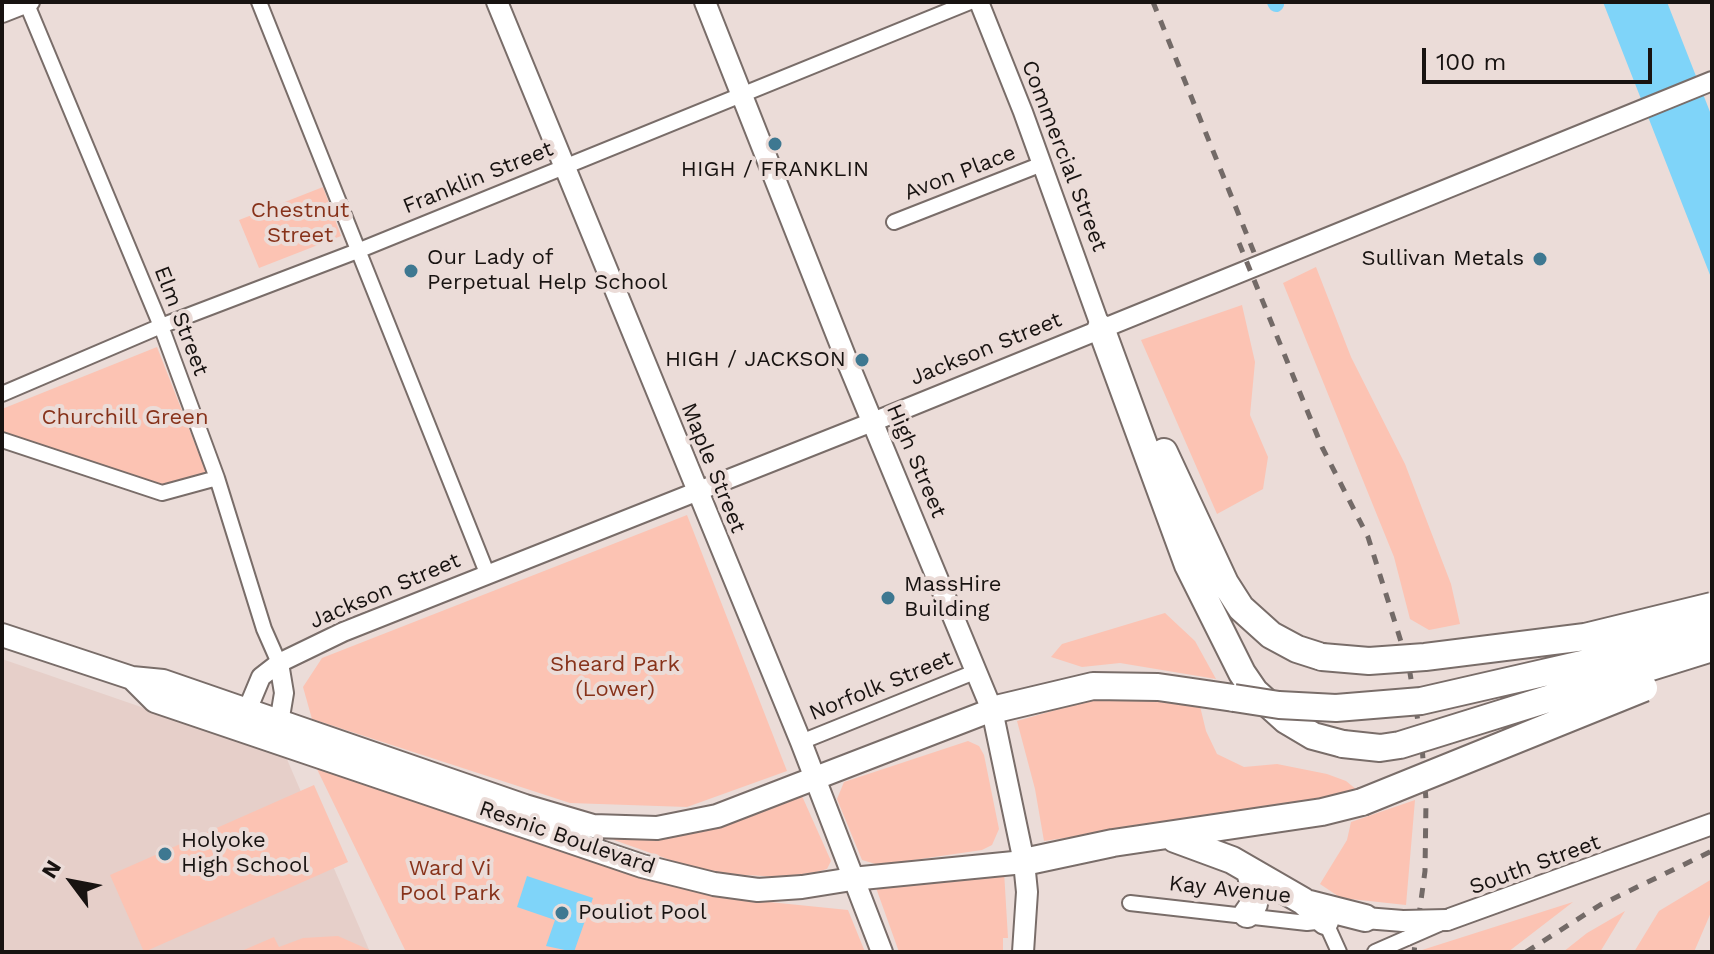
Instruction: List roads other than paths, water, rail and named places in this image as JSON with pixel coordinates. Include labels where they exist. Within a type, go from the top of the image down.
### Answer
[{"type":"highway","points":[[1101,328],[1233,596],[1271,635],[1297,649],[1322,657],[1369,661],[1425,657],[1585,637],[1712,606]]},
{"type":"highway","points":[[1101,328],[1188,565],[1242,673],[1255,692],[1286,720],[1313,736],[1343,744],[1380,748],[1400,745],[1712,648]]},
{"type":"highway","points":[[992,710],[1093,686],[1158,687],[1279,705],[1336,708],[1421,701],[1591,662],[1712,621]]},
{"type":"highway","points":[[1024,862],[1113,843],[1322,812],[1362,802],[1712,662]]},
{"type":"highway","points":[[1168,837],[1208,848],[1303,901],[1365,918]]},
{"type":"highway","points":[[1247,914],[1254,904],[1255,890],[1250,872]]},
{"type":"highway","points":[[1303,901],[1325,921]]},
{"type":"main road","name":"Maple Street","points":[[497,2],[801,742],[882,952]]},
{"type":"main road","name":"High Street","points":[[705,2],[992,710],[1024,862],[1027,892],[1023,952]]},
{"type":"main road","name":"Resnic Boulevard","points":[[2,635],[132,678],[163,681],[243,719],[642,866],[714,884],[758,890],[1024,862]]},
{"type":"main road","name":"Resnic Boulevard","points":[[278,731],[593,826],[657,828],[717,816],[992,710]]},
{"type":"main road","name":"South Street","points":[[1447,920],[1712,824]]},
{"type":"main road","name":"Kay Avenue","points":[[1365,918],[1405,930],[1447,920]]},
{"type":"street","points":[[2,13],[28,2]]},
{"type":"street","name":"Elm Street","points":[[28,2],[161,326],[217,478],[264,629],[279,663]]},
{"type":"street","points":[[259,2],[487,573]]},
{"type":"street","name":"Franklin Street","points":[[2,394],[161,326],[360,250],[970,2]]},
{"type":"street","name":"Commercial Street","points":[[979,2],[1101,328]]},
{"type":"street","name":"Jackson Street","points":[[243,719],[261,677],[279,663],[487,573],[874,421],[1711,81]]},
{"type":"street","name":"Avon Place","points":[[894,222],[1042,164]]},
{"type":"street","points":[[2,440],[162,493],[217,478]]},
{"type":"street","points":[[278,731],[284,693],[279,663]]},
{"type":"street","name":"Norfolk Street","points":[[801,742],[977,671]]},
{"type":"street","name":"Kay Avenue","points":[[1130,903],[1307,923],[1365,918]]},
{"type":"street","points":[[1325,921],[1339,952]]},
{"type":"street","points":[[1375,952],[1405,930]]},
{"type":"water","points":[[1603,2],[1667,2],[1712,117],[1712,280]]},
{"type":"water","name":"Pouliot Pool","points":[[527,876],[593,898],[574,952],[546,946],[555,920],[517,907]]},
{"type":"railway","points":[[1153,2],[1255,255]]},
{"type":"railway","points":[[1239,243],[1322,447],[1368,537],[1409,667],[1422,746],[1426,800],[1425,871],[1414,952]]},
{"type":"railway","points":[[1526,952],[1600,905],[1712,851]]},
{"type":"place","name":"HIGH / FRANKLIN","points":[[775,144]]},
{"type":"place","name":"Sullivan Metals","points":[[1540,259]]},
{"type":"place","name":"Our Lady of Perpetual Help School","points":[[411,271]]},
{"type":"place","name":"HIGH / JACKSON","points":[[862,360]]},
{"type":"place","name":"MassHire Building","points":[[888,598]]},
{"type":"place","name":"Holyoke High School","points":[[165,854]]},
{"type":"place","name":"Pouliot Pool","points":[[562,913]]},
{"type":"park label","name":"Chestnut Street","points":[[300,224]]},
{"type":"park label","name":"Churchill Green","points":[[125,418]]},
{"type":"park label","name":"Sheard Park (Lower)","points":[[615,678]]},
{"type":"park label","name":"Ward Vi Pool Park","points":[[450,882]]}]
